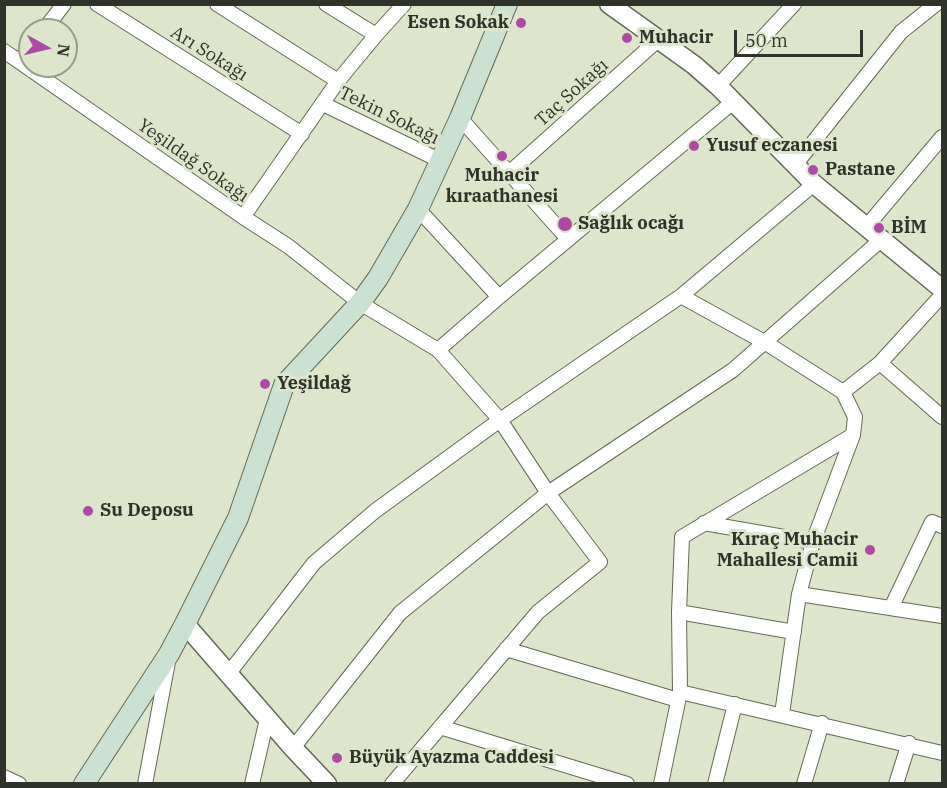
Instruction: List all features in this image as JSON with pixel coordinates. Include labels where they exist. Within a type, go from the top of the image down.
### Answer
[{"type":"main road","points":[[84,783],[169,654],[185,624],[238,518],[284,385],[360,303],[378,278],[418,209],[460,118],[507,4]]},
{"type":"street","points":[[53,18],[64,4]]},
{"type":"street","name":"Arı Sokağı","points":[[97,4],[302,134]]},
{"type":"street","points":[[217,4],[338,81]]},
{"type":"street","points":[[326,4],[376,35]]},
{"type":"street","points":[[243,217],[338,81],[404,4]]},
{"type":"street","points":[[609,4],[694,65],[718,86],[814,184],[942,289]]},
{"type":"street","points":[[795,165],[901,32],[936,4]]},
{"type":"street","points":[[718,86],[789,6]]},
{"type":"street","name":"Taç Sokağı","points":[[509,173],[659,39]]},
{"type":"street","name":"Yeşildağ Sokağı","points":[[4,51],[18,60]]},
{"type":"street","name":"Yeşildağ Sokağı","points":[[43,78],[288,246],[360,303],[438,350],[500,420],[549,493],[600,562],[538,612],[506,649]]},
{"type":"street","points":[[438,350],[734,102]]},
{"type":"street","name":"Tekin Sokağı","points":[[323,104],[439,160]]},
{"type":"street","points":[[460,118],[568,239]]},
{"type":"street","points":[[867,226],[942,137]]},
{"type":"street","points":[[229,673],[314,562],[375,511],[500,420],[681,296],[814,184]]},
{"type":"street","points":[[418,209],[499,297]]},
{"type":"street","points":[[293,748],[400,613],[549,493],[733,370],[882,239]]},
{"type":"street","points":[[843,392],[880,363],[942,295]]},
{"type":"street","points":[[681,296],[765,343],[843,392],[855,417],[853,435],[813,542],[799,594],[782,714]]},
{"type":"street","points":[[880,363],[942,417]]},
{"type":"street","points":[[661,783],[679,696],[682,537],[853,435]]},
{"type":"street","points":[[705,523],[813,542]]},
{"type":"street","points":[[891,608],[937,524]]},
{"type":"street","points":[[799,594],[942,616]]},
{"type":"street","points":[[679,612],[794,632]]},
{"type":"street","points":[[185,624],[267,719],[327,783]]},
{"type":"street","points":[[392,783],[506,649],[679,696],[782,714],[942,753]]},
{"type":"street","points":[[145,783],[169,654]]},
{"type":"street","points":[[715,783],[735,704]]},
{"type":"street","points":[[252,783],[267,719]]},
{"type":"street","points":[[804,783],[822,723]]},
{"type":"street","points":[[440,727],[627,783]]},
{"type":"street","points":[[896,783],[909,744]]},
{"type":"street","points":[[4,777],[19,783]]},
{"type":"place","name":"Esen Sokak","points":[[521,23]]},
{"type":"place","name":"Muhacir","points":[[627,38]]},
{"type":"place","name":"Yusuf eczanesi","points":[[694,146]]},
{"type":"place","name":"Muhacir kıraathanesi","points":[[502,156]]},
{"type":"place","name":"Pastane","points":[[813,170]]},
{"type":"place","name":"Sağlık ocağı","points":[[565,224]]},
{"type":"place","name":"BİM","points":[[879,228]]},
{"type":"place","name":"Yeşildağ","points":[[265,384]]},
{"type":"place","name":"Su Deposu","points":[[88,511]]},
{"type":"place","name":"Kıraç Muhacir Mahallesi Camii","points":[[870,550]]},
{"type":"place","name":"Büyük Ayazma Caddesi","points":[[337,758]]}]
